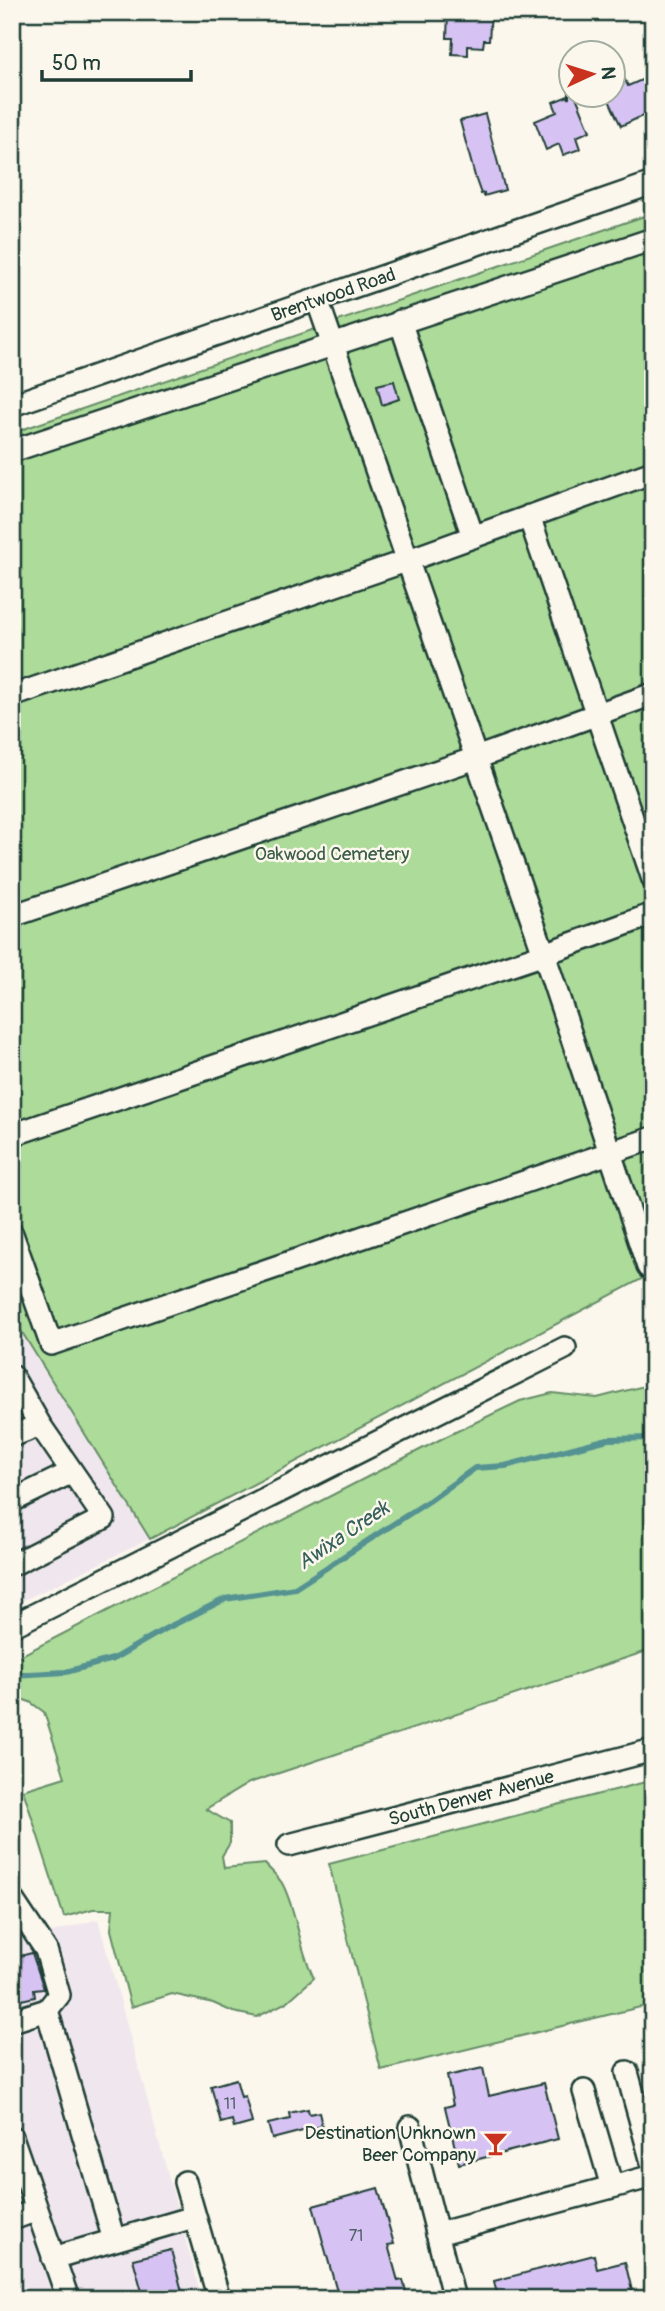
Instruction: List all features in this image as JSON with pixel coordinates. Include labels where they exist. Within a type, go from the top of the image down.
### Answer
[{"type":"street","name":"Brentwood Road","points":[[12,405],[653,183]]},
{"type":"street","points":[[12,451],[653,239]]},
{"type":"street","points":[[317,299],[544,954],[648,1266]]},
{"type":"street","points":[[400,321],[473,537]]},
{"type":"street","points":[[12,695],[407,561],[653,471]]},
{"type":"street","points":[[529,516],[653,879]]},
{"type":"street","points":[[12,916],[476,758],[653,694]]},
{"type":"street","points":[[12,1135],[544,954],[653,914]]},
{"type":"street","points":[[12,1234],[51,1344],[653,1138]]},
{"type":"street","points":[[12,1626],[565,1348]]},
{"type":"street","points":[[12,1565],[104,1518],[13,1380]]},
{"type":"street","points":[[12,1436],[40,1424]]},
{"type":"street","points":[[12,1501],[72,1472]]},
{"type":"street","name":"South Denver Avenue","points":[[289,1845],[653,1749]]},
{"type":"street","points":[[12,1899],[46,1951],[59,1995],[47,2010],[12,2021]]},
{"type":"street","points":[[47,2010],[114,2240]]},
{"type":"street","points":[[627,2072],[649,2136],[653,2166]]},
{"type":"street","points":[[584,2091],[612,2187]]},
{"type":"street","points":[[410,2127],[454,2299]]},
{"type":"street","points":[[12,2137],[68,2299]]},
{"type":"street","points":[[437,2234],[653,2176]]},
{"type":"street","points":[[185,2182],[219,2299]]},
{"type":"street","points":[[12,2219],[37,2210]]},
{"type":"street","points":[[54,2258],[194,2217]]},
{"type":"shaded area","points":[[12,1316],[150,1539],[12,1606]]},
{"type":"shaded area","points":[[98,1919],[202,2299],[12,2299],[12,1944]]},
{"type":"green space","name":"Oakwood Cemetery","points":[[653,213],[653,1273],[150,1539],[12,1316],[12,433]]},
{"type":"green space","points":[[653,1386],[653,1649],[249,1783],[206,1809],[230,1823],[230,1843],[222,1856],[224,1868],[265,1864],[281,1882],[314,1978],[287,2002],[257,2017],[172,1994],[131,2007],[111,1930],[113,1909],[93,1909],[64,1917],[23,1790],[65,1777],[44,1712],[30,1702],[12,1696],[12,1660],[520,1401],[552,1393],[597,1398]]},
{"type":"green space","points":[[653,1780],[653,2004],[381,2070],[329,1864]]},
{"type":"building","points":[[448,12],[491,12],[489,40],[484,40],[483,47],[468,46],[468,55],[452,54],[453,38],[447,38]]},
{"type":"building","points":[[653,75],[653,111],[621,126],[613,108],[626,108],[626,82],[628,86]]},
{"type":"building","points":[[556,101],[556,108],[581,108],[590,131],[576,137],[580,149],[563,155],[559,144],[546,150],[535,121],[557,112],[553,102]]},
{"type":"building","points":[[485,114],[505,190],[484,196],[476,180],[460,121]]},
{"type":"building","points":[[394,381],[399,399],[382,405],[377,385]]},
{"type":"building","points":[[32,1953],[44,1989],[34,1990],[35,1997],[12,2002],[12,1958]]},
{"type":"building","points":[[483,2068],[489,2096],[544,2083],[558,2139],[459,2164],[445,2107],[453,2105],[447,2076]]},
{"type":"building","points":[[236,2079],[241,2097],[245,2096],[252,2123],[234,2128],[232,2120],[221,2123],[211,2086]]},
{"type":"building","points":[[308,2109],[309,2114],[319,2112],[322,2126],[272,2139],[268,2124],[290,2119],[289,2113]]},
{"type":"building","points":[[378,2188],[394,2244],[388,2245],[398,2281],[403,2280],[408,2299],[339,2299],[313,2206]]},
{"type":"building","points":[[171,2250],[184,2299],[144,2299],[133,2259]]},
{"type":"building","points":[[594,2255],[597,2269],[625,2262],[634,2299],[498,2299],[494,2281]]},
{"type":"waterway","name":"Awixa Creek","points":[[12,1675],[66,1672],[113,1659],[225,1599],[295,1588],[475,1468],[505,1466],[608,1439],[653,1438]]},
{"type":"place","name":"Destination Unknown Beer Company","points":[[496,2143]]}]
